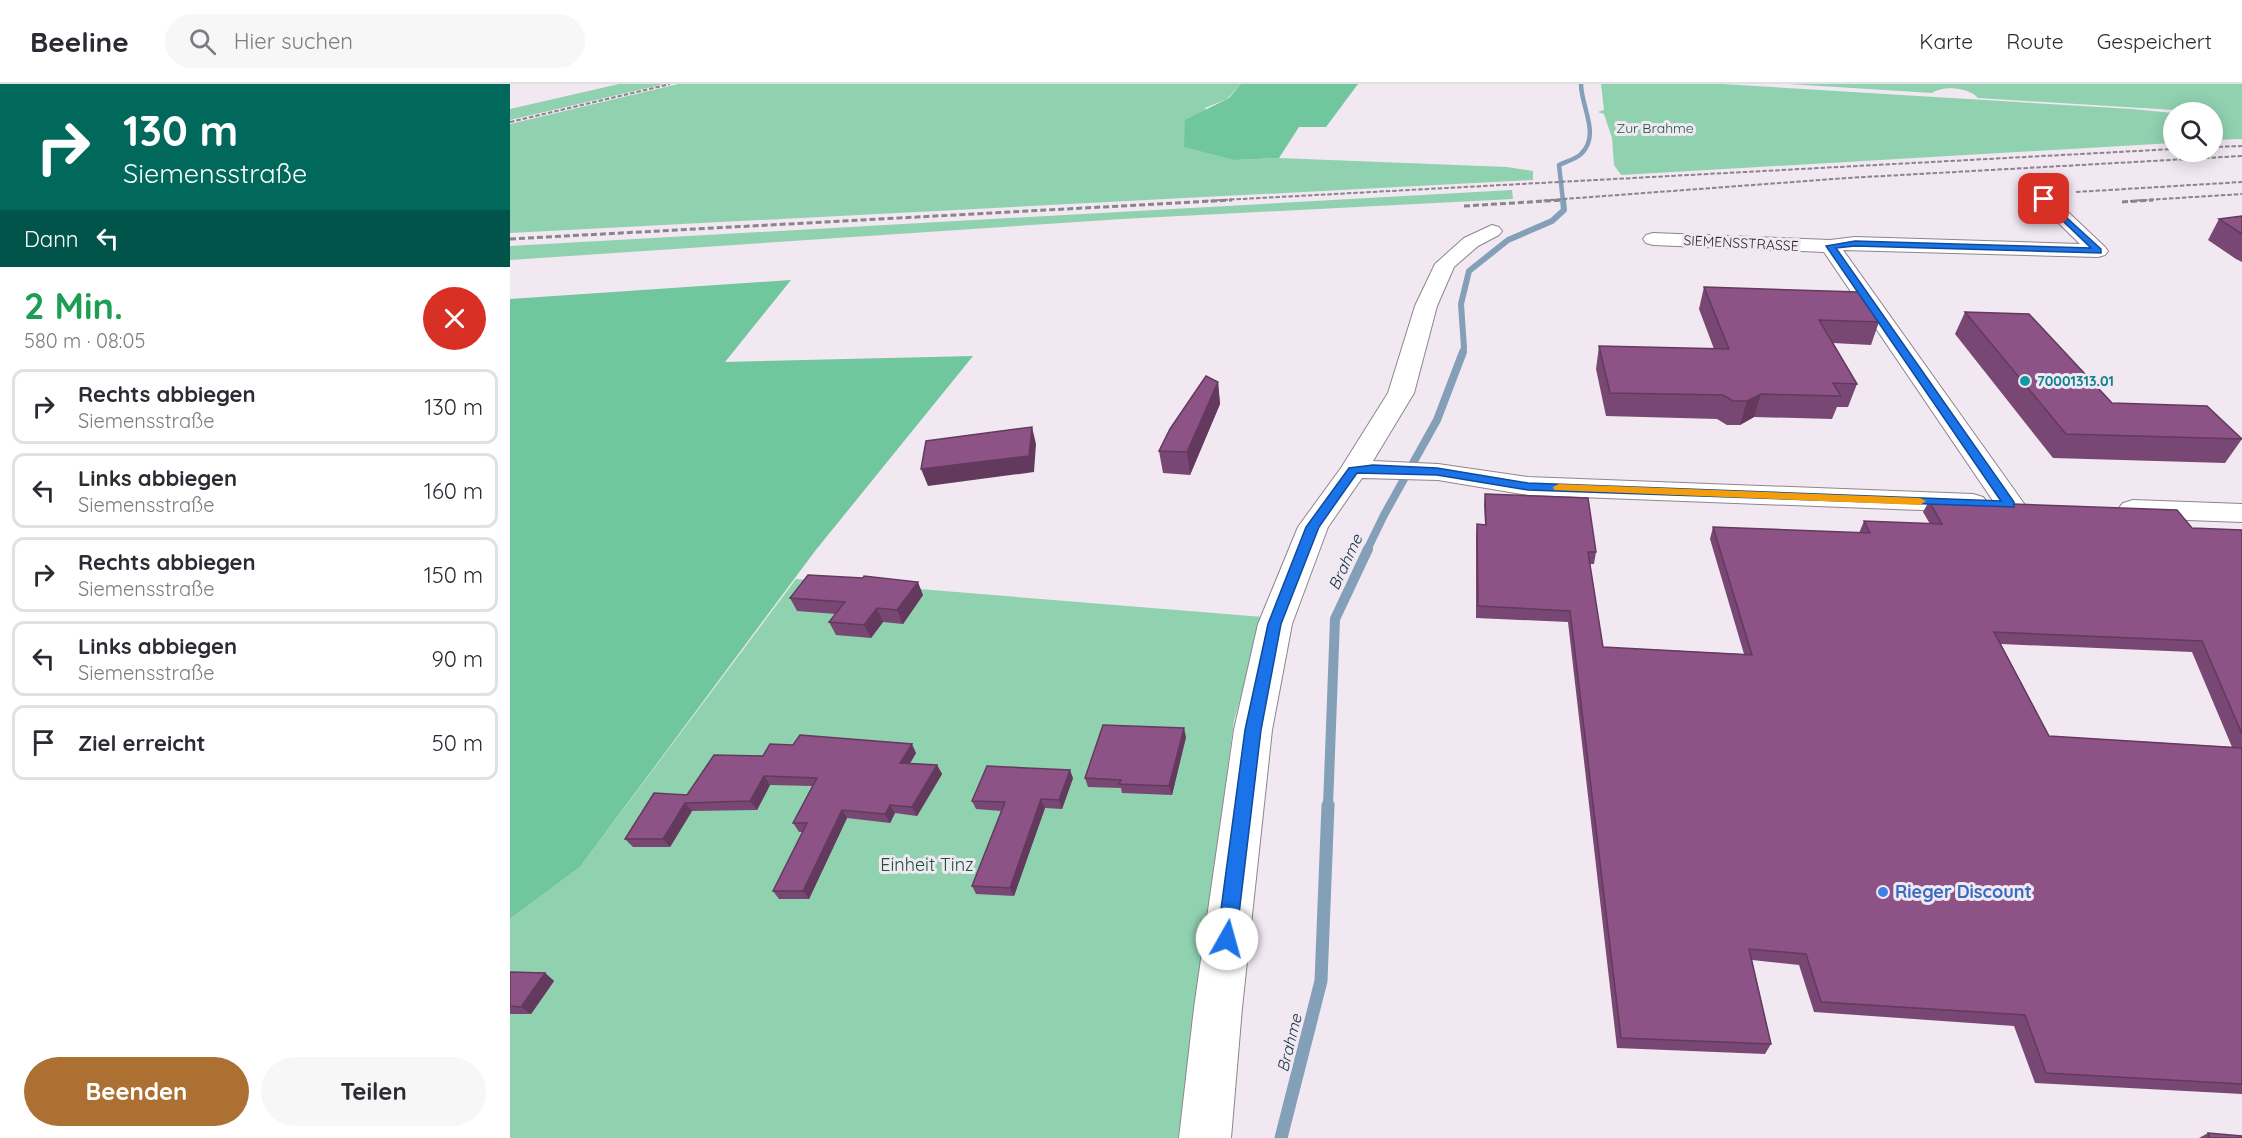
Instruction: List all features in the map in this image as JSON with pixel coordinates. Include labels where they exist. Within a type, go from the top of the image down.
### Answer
[{"type":"street","name":"SIEMENSSTRASSE","points":[[1653,239],[1830,246],[1855,243],[2098,251],[2044,199]]},
{"type":"street","points":[[1205,1138],[1218,1008],[1253,730],[1275,624],[1312,527],[1363,469],[1401,393],[1426,306],[1445,264],[1471,242],[1492,231]]},
{"type":"street","points":[[1363,469],[1437,472],[1528,486],[2021,505],[1830,246]]},
{"type":"street","points":[[2103,508],[2242,513]]},
{"type":"green space","points":[[619,84],[664,84],[510,120],[510,109]]},
{"type":"green space","points":[[678,84],[1241,84],[1227,99],[1205,108],[1235,160],[1279,158],[1507,167],[1533,171],[1533,180],[510,233],[510,124]]},
{"type":"green space","points":[[1241,84],[1358,84],[1326,127],[1299,127],[1279,158],[1235,160],[1184,147],[1185,120],[1229,98]]},
{"type":"green space","name":"Zur Brahme","points":[[1601,84],[1722,84],[2163,112],[2163,144],[1621,175],[1614,165],[1612,138],[1604,114],[1598,112],[1604,110]]},
{"type":"green space","points":[[1789,84],[2242,84],[2242,139],[2223,140],[2223,102],[2163,102],[2163,109],[1978,98],[1969,91],[1956,88],[1937,90],[1932,93]]},
{"type":"green space","points":[[1512,190],[1513,199],[1122,219],[510,260],[510,246]]},
{"type":"green space","points":[[791,280],[725,362],[973,356],[815,551],[580,867],[510,919],[510,299]]},
{"type":"green space","name":"Einheit Tinz","points":[[796,579],[1263,617],[1234,721],[1178,1138],[510,1138],[510,919],[580,867]]},
{"type":"building","points":[[2242,216],[2242,234],[2219,219]]},
{"type":"building","points":[[1704,287],[1859,292],[1879,322],[1819,320],[1857,384],[1833,383],[1841,396],[1761,394],[1747,401],[1733,401],[1723,395],[1610,393],[1599,346],[1729,349]]},
{"type":"building","points":[[1965,312],[2029,314],[2112,403],[2207,406],[2242,439],[2066,434]]},
{"type":"building","points":[[1206,376],[1218,382],[1187,452],[1159,451],[1170,429]]},
{"type":"building","points":[[1032,427],[1029,456],[921,469],[926,441]]},
{"type":"building","points":[[1485,494],[1588,498],[1596,552],[1588,552],[1603,647],[1752,655],[1713,527],[1870,533],[1864,521],[1942,524],[1929,501],[2177,510],[2192,528],[2242,530],[2242,734],[2202,641],[1994,632],[2049,736],[2242,748],[2242,1084],[2046,1073],[2025,1015],[1821,1002],[1806,954],[1749,949],[1771,1044],[1621,1038],[1570,611],[1478,606],[1477,524],[1486,525]]},
{"type":"building","points":[[808,575],[863,578],[864,576],[918,582],[897,610],[877,608],[864,625],[829,622],[845,602],[790,598]]},
{"type":"building","points":[[1103,725],[1184,728],[1169,786],[1119,784],[1121,780],[1085,778]]},
{"type":"building","points":[[800,735],[912,744],[900,763],[937,765],[912,807],[890,805],[885,814],[842,810],[803,891],[773,891],[807,823],[793,823],[817,778],[764,776],[750,801],[685,803],[663,839],[625,839],[654,793],[687,795],[714,755],[763,756],[770,744],[793,745]]},
{"type":"building","points":[[987,766],[1070,770],[1059,800],[1041,799],[1010,888],[972,886],[1005,802],[972,801]]},
{"type":"building","points":[[510,972],[545,973],[521,1007],[510,1006]]},
{"type":"building","points":[[2208,1133],[2242,1136],[2242,1138],[2210,1138]]},
{"type":"waterway","name":"Brahme","points":[[1563,201],[1559,165],[1581,154],[1589,138],[1590,130],[1581,84]]},
{"type":"waterway","name":"Brahme","points":[[1462,353],[1464,348],[1461,304],[1469,271],[1508,240],[1552,221],[1564,210],[1563,200]]},
{"type":"waterway","name":"Brahme","points":[[1367,550],[1437,420],[1463,352]]},
{"type":"waterway","name":"Brahme","points":[[1328,806],[1335,619],[1368,549]]},
{"type":"waterway","name":"Brahme","points":[[1281,1138],[1321,981],[1328,805]]},
{"type":"railway","points":[[510,122],[670,84]]},
{"type":"railway","points":[[2223,147],[2242,146]]},
{"type":"railway","points":[[1204,201],[2163,150]]},
{"type":"railway","points":[[1537,201],[1847,178],[2242,156]]},
{"type":"railway","points":[[2076,192],[2242,182]]},
{"type":"railway","points":[[2130,201],[2242,194]]},
{"type":"railway","points":[[510,239],[1232,200]]},
{"type":"railway","points":[[1464,206],[1562,200]]},
{"type":"railway","points":[[2122,202],[2153,200]]},
{"type":"slow traffic","points":[[1559,487],[1920,501]]},
{"type":"place","name":"70001313.01","points":[[2025,381]]},
{"type":"place","name":"Rieger Discount","points":[[1883,892]]},
{"type":"route","points":[[1227,939],[1253,730],[1275,624],[1312,527],[1353,470],[1437,472],[1528,486],[2010,505],[1830,246],[1855,243],[2098,251],[2044,199]]}]
